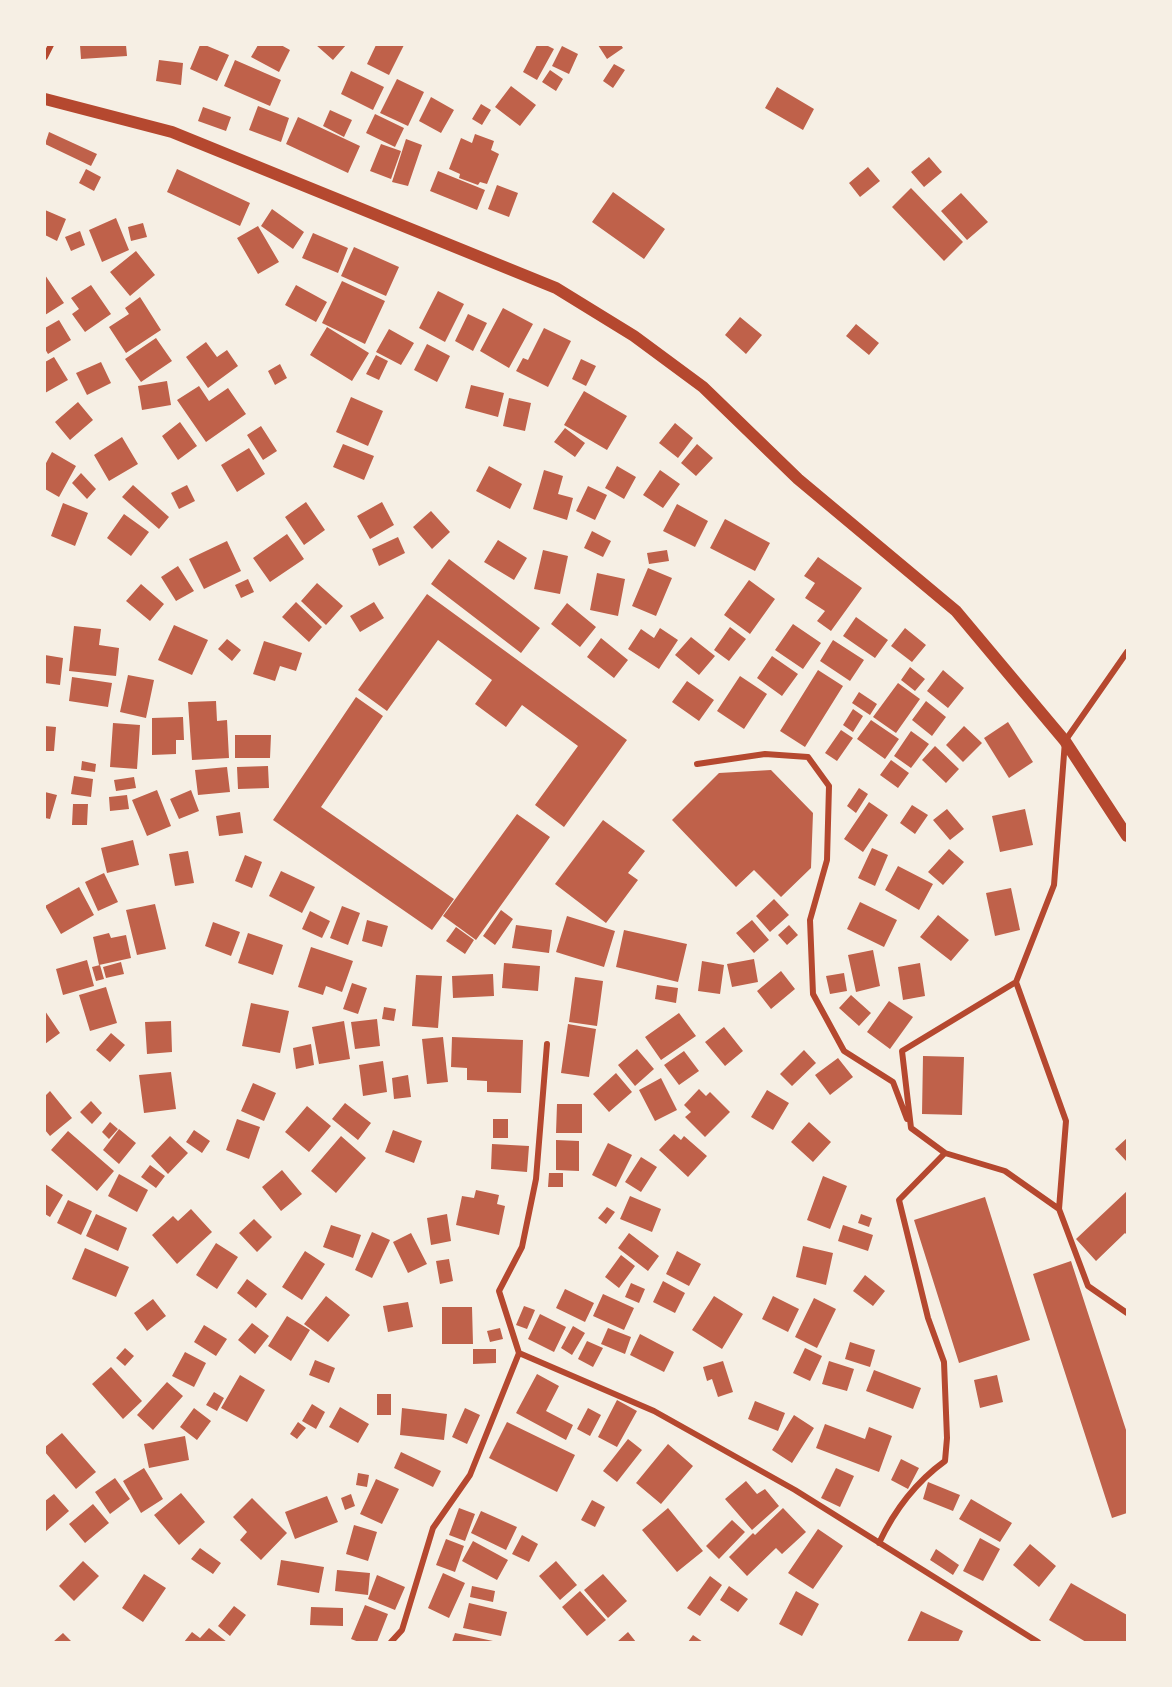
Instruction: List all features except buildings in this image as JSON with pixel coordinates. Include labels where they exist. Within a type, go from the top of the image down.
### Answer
[{"type":"main road","points":[[45,99],[183,136],[556,288],[634,336],[703,387],[798,479],[956,611],[1065,741],[1127,836]]},
{"type":"street","points":[[45,57],[51,45]]},
{"type":"street","points":[[911,1128],[902,1051],[1016,982],[1054,885],[1065,741],[1127,652]]},
{"type":"street","points":[[697,764],[765,754],[808,757],[829,786],[827,860],[810,920],[813,994],[844,1051],[893,1082],[911,1128],[945,1153],[1005,1171],[1059,1209]]},
{"type":"street","points":[[1016,982],[1066,1121],[1059,1209],[1088,1286],[1127,1313]]},
{"type":"street","points":[[391,1642],[402,1630],[433,1528],[470,1475],[519,1353],[499,1292],[522,1247],[536,1179],[547,1044]]},
{"type":"street","points":[[879,1543],[890,1519],[926,1474],[945,1461],[947,1438],[944,1362],[928,1318],[899,1200],[945,1153]]},
{"type":"street","points":[[519,1353],[654,1411],[795,1490],[1038,1642]]}]
